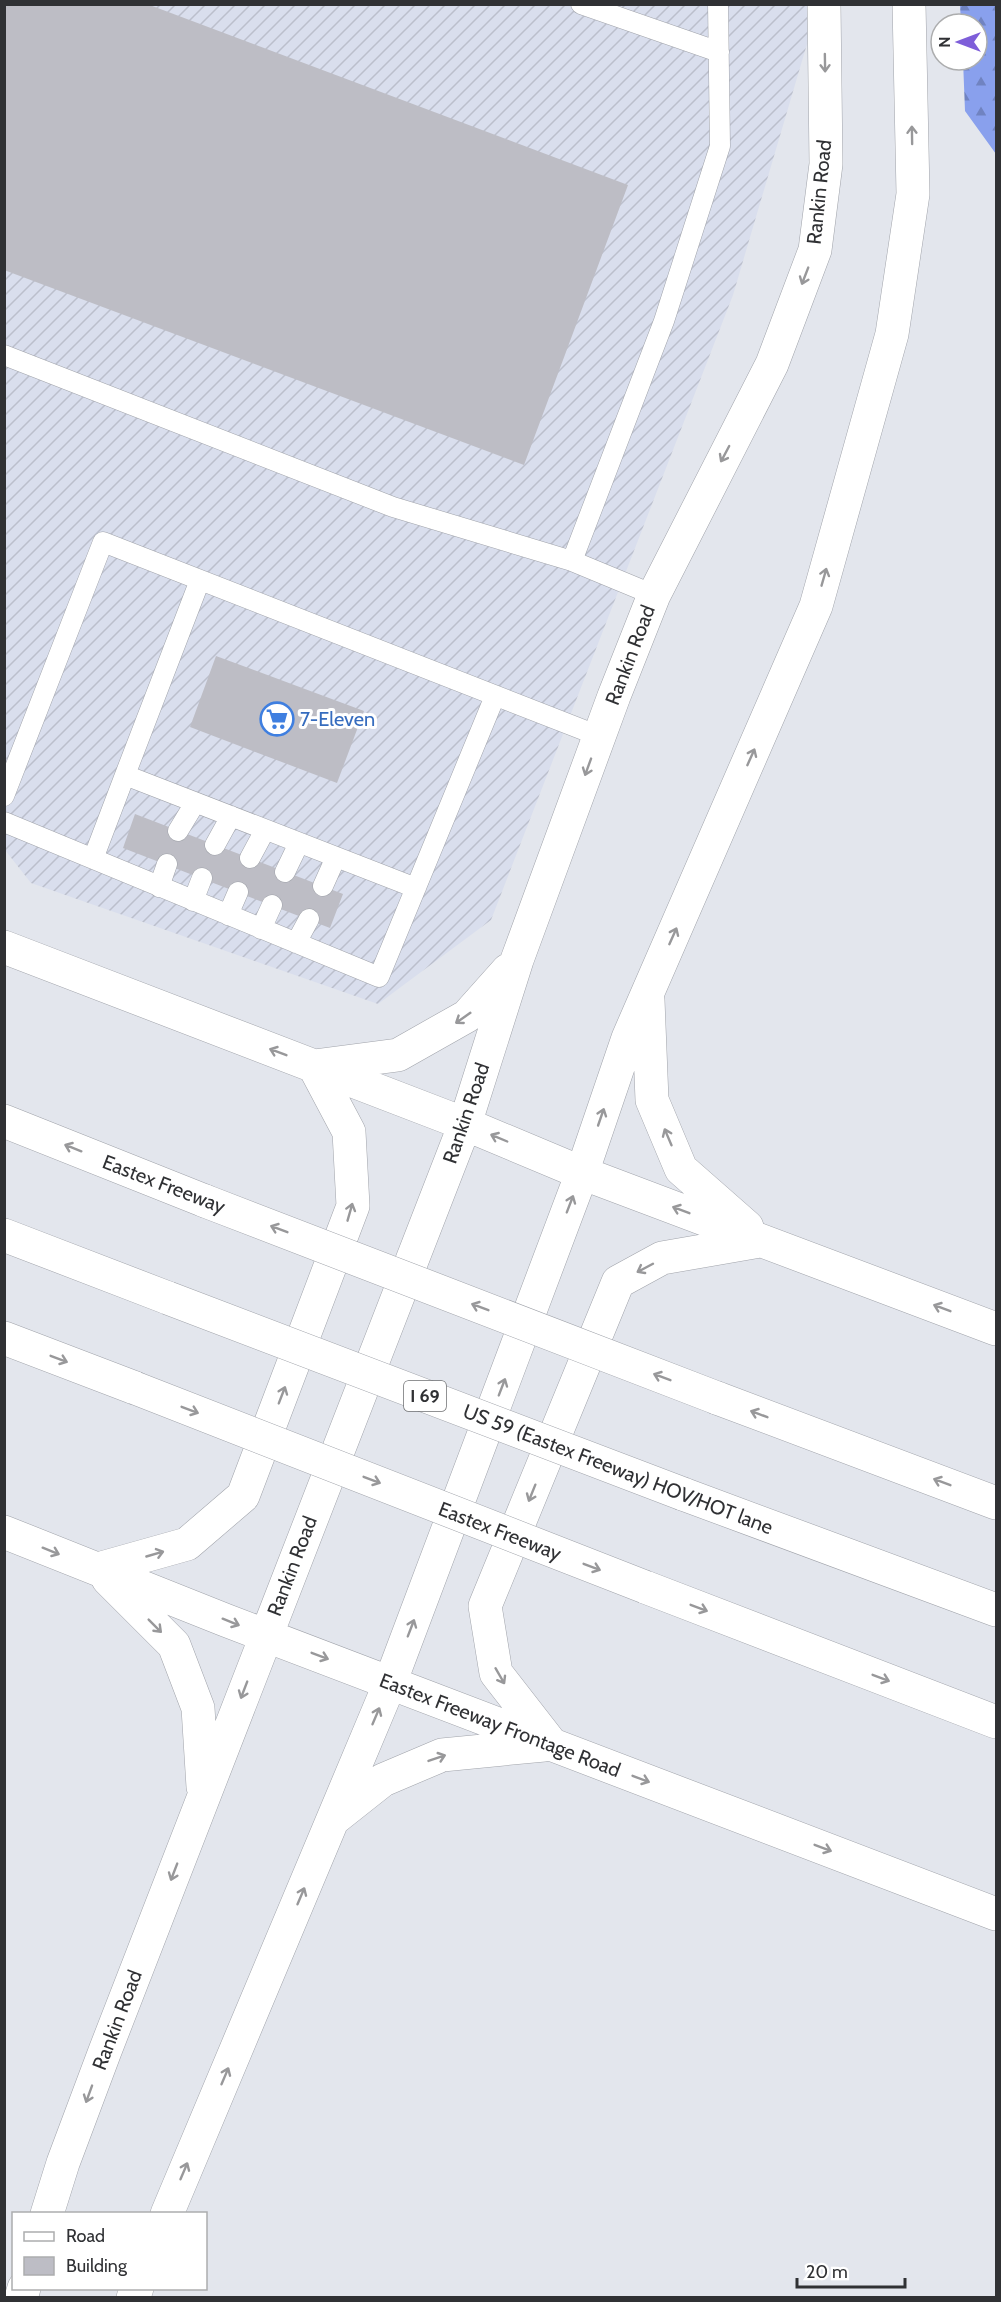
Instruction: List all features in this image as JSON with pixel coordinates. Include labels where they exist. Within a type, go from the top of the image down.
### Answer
[{"type":"main road","name":"Rankin Road","points":[[48,2212],[63,2163],[105,2051],[465,1124],[517,960],[599,736],[654,595],[772,364],[815,250],[826,164],[824,4]]},
{"type":"main road","points":[[168,2212],[390,1683],[582,1173],[628,1038],[816,606],[892,334],[913,194],[909,4]]},
{"type":"main road","points":[[4,947],[465,1124],[582,1173],[996,1329]]},
{"type":"main road","points":[[314,1066],[398,1055],[467,1016],[517,960]]},
{"type":"main road","points":[[648,994],[652,1100],[681,1169],[762,1240]]},
{"type":"main road","points":[[203,1798],[198,1708],[174,1645],[99,1569],[187,1544],[243,1496],[353,1206],[349,1131],[314,1066]]},
{"type":"main road","name":"Eastex Freeway","points":[[4,1121],[717,1398],[996,1503]]},
{"type":"main road","name":"US 59 (Eastex Freeway) HOV/HOT lane","points":[[4,1234],[683,1494],[996,1610]]},
{"type":"main road","points":[[552,1745],[496,1673],[485,1606],[618,1282],[662,1258],[762,1240]]},
{"type":"main road","name":"Eastex Freeway","points":[[4,1338],[996,1722]]},
{"type":"main road","name":"Eastex Freeway Frontage Road","points":[[4,1532],[265,1636],[996,1914]]},
{"type":"main road","points":[[333,1819],[383,1780],[442,1755],[552,1745]]},
{"type":"lane","points":[[581,4],[719,52]]},
{"type":"lane","points":[[572,561],[664,321],[720,146],[718,4]]},
{"type":"lane","points":[[4,355],[393,507],[572,561],[654,595]]},
{"type":"lane","points":[[4,796],[103,542],[599,736]]},
{"type":"lane","points":[[93,859],[200,580]]},
{"type":"lane","points":[[4,822],[379,977],[495,696]]},
{"type":"lane","points":[[125,775],[416,888]]},
{"type":"lane","points":[[178,831],[195,803]]},
{"type":"lane","points":[[215,845],[231,816]]},
{"type":"lane","points":[[250,858],[265,830]]},
{"type":"lane","points":[[285,872],[299,843]]},
{"type":"lane","points":[[323,886],[336,857]]},
{"type":"lane","points":[[159,887],[167,864]]},
{"type":"lane","points":[[193,901],[202,878]]},
{"type":"lane","points":[[228,915],[238,892]]},
{"type":"lane","points":[[261,929],[272,905]]},
{"type":"lane","points":[[296,943],[309,919]]},
{"type":"shaded area","points":[[5,5],[808,5],[807,44],[733,295],[491,920],[378,1004],[31,883],[5,850]]},
{"type":"green space","points":[[960,5],[996,5],[996,154],[965,111],[963,72],[989,72],[989,12],[960,12]]},
{"type":"building","points":[[4,4],[147,4],[628,185],[524,465],[4,270]]},
{"type":"building","name":"7-Eleven","points":[[216,656],[364,711],[337,783],[190,727]]},
{"type":"building","points":[[135,814],[343,894],[330,928],[123,848]]},
{"type":"place","name":"7-Eleven","points":[[277,719]]}]
